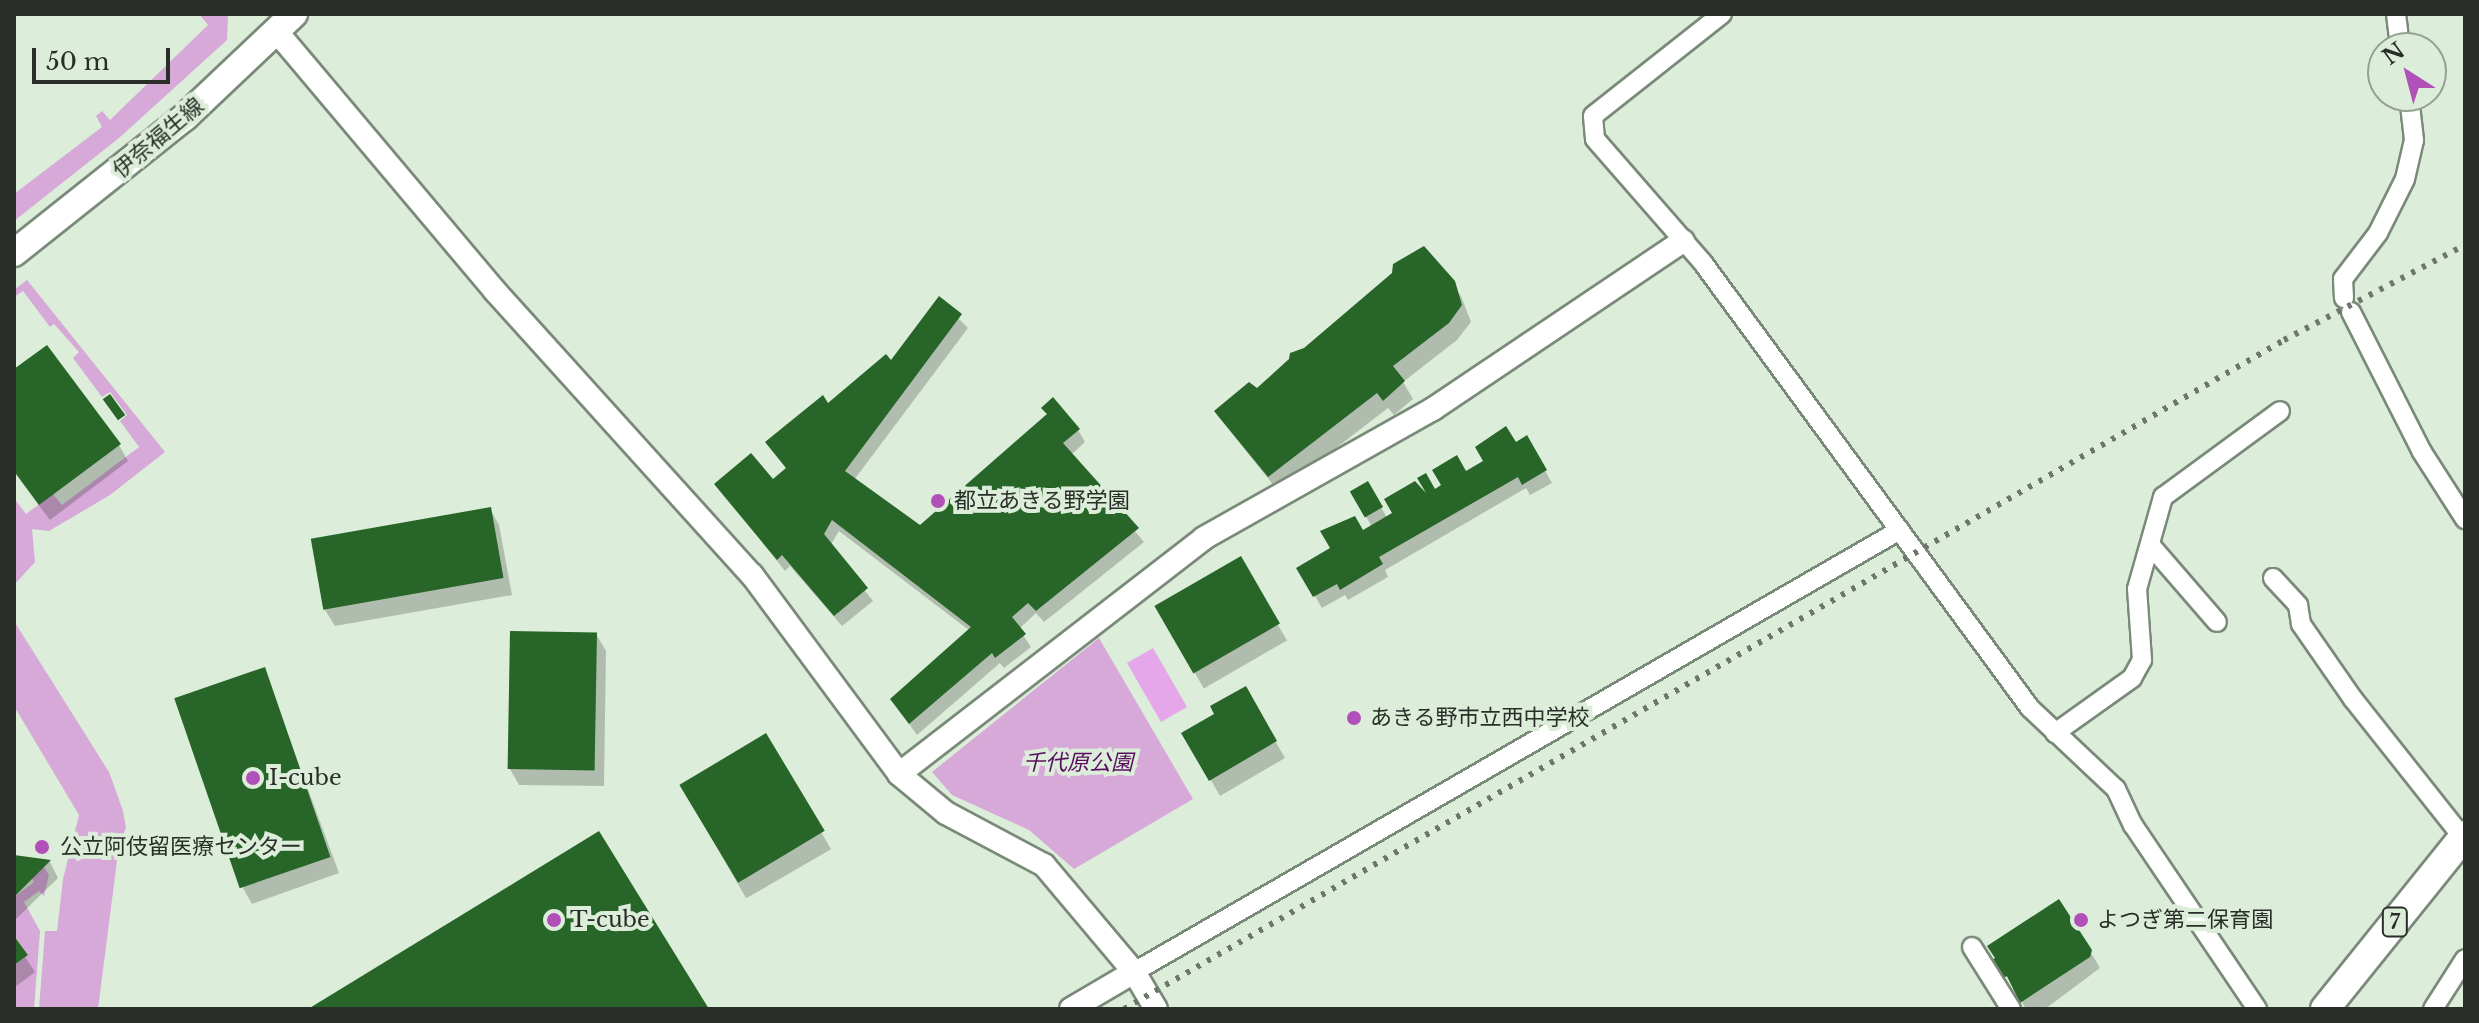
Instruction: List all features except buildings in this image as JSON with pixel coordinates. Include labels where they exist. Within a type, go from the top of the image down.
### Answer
[{"type":"main road","name":"伊奈福生線","points":[[14,253],[173,127],[286,23]]},
{"type":"main road","name":"7","points":[[2325,1009],[2464,836]]},
{"type":"street","points":[[1722,14],[1593,116],[1595,139],[1683,241],[2030,708],[2116,789],[2133,825],[2257,1009]]},
{"type":"street","points":[[286,23],[495,291],[752,575],[899,774],[946,813],[1044,865],[1134,972],[1156,1009]]},
{"type":"street","points":[[2411,112],[2414,140],[2405,179],[2378,233],[2343,279],[2348,305],[2422,452],[2465,519]]},
{"type":"street","points":[[899,774],[1204,538],[1433,409],[1683,241]]},
{"type":"street","points":[[2055,733],[2132,678],[2142,660],[2137,589],[2152,547],[2163,497],[2280,411]]},
{"type":"street","points":[[1071,1009],[1900,530]]},
{"type":"street","points":[[2152,547],[2217,622]]},
{"type":"street","points":[[2273,578],[2298,605],[2301,624],[2353,699],[2464,836]]},
{"type":"street","points":[[1972,947],[2011,1009]]},
{"type":"street","points":[[2433,1009],[2465,959]]},
{"type":"green space","points":[[199,14],[228,14],[227,40],[119,138],[14,221],[14,194],[102,127],[96,116],[102,111],[110,120],[208,25]]},
{"type":"green space","points":[[27,280],[165,452],[110,495],[49,531],[32,529],[35,562],[14,585],[14,498],[26,514],[53,494],[62,505],[139,447],[120,421],[127,415],[110,392],[102,397],[73,358],[79,352],[54,324],[50,327],[23,291],[14,297],[14,290]]},
{"type":"green space","points":[[14,621],[109,772],[123,811],[126,828],[119,845],[98,1009],[39,1009],[45,931],[57,931],[63,879],[79,815],[14,706]]},
{"type":"green space","name":"千代原公園","points":[[1099,638],[1193,799],[1074,869],[1029,830],[952,795],[932,772]]},
{"type":"green space","points":[[43,866],[49,875],[44,896],[39,891],[24,902],[40,931],[34,1009],[14,1009],[14,965],[28,955],[14,936],[14,897],[34,882],[30,876]]},
{"type":"shaded area","points":[[1153,648],[1187,707],[1161,722],[1127,663]]},
{"type":"railway","points":[[1124,1009],[2284,340],[2465,245]]},
{"type":"place","name":"都立あきる野学園","points":[[938,501]]},
{"type":"place","name":"あきる野市立西中学校","points":[[1354,718]]},
{"type":"place","name":"I-cube","points":[[253,778]]},
{"type":"place","name":"公立阿伎留医療センター","points":[[42,847]]},
{"type":"place","name":"T-cube","points":[[554,920]]},
{"type":"place","name":"よつぎ第二保育園","points":[[2081,920]]}]
